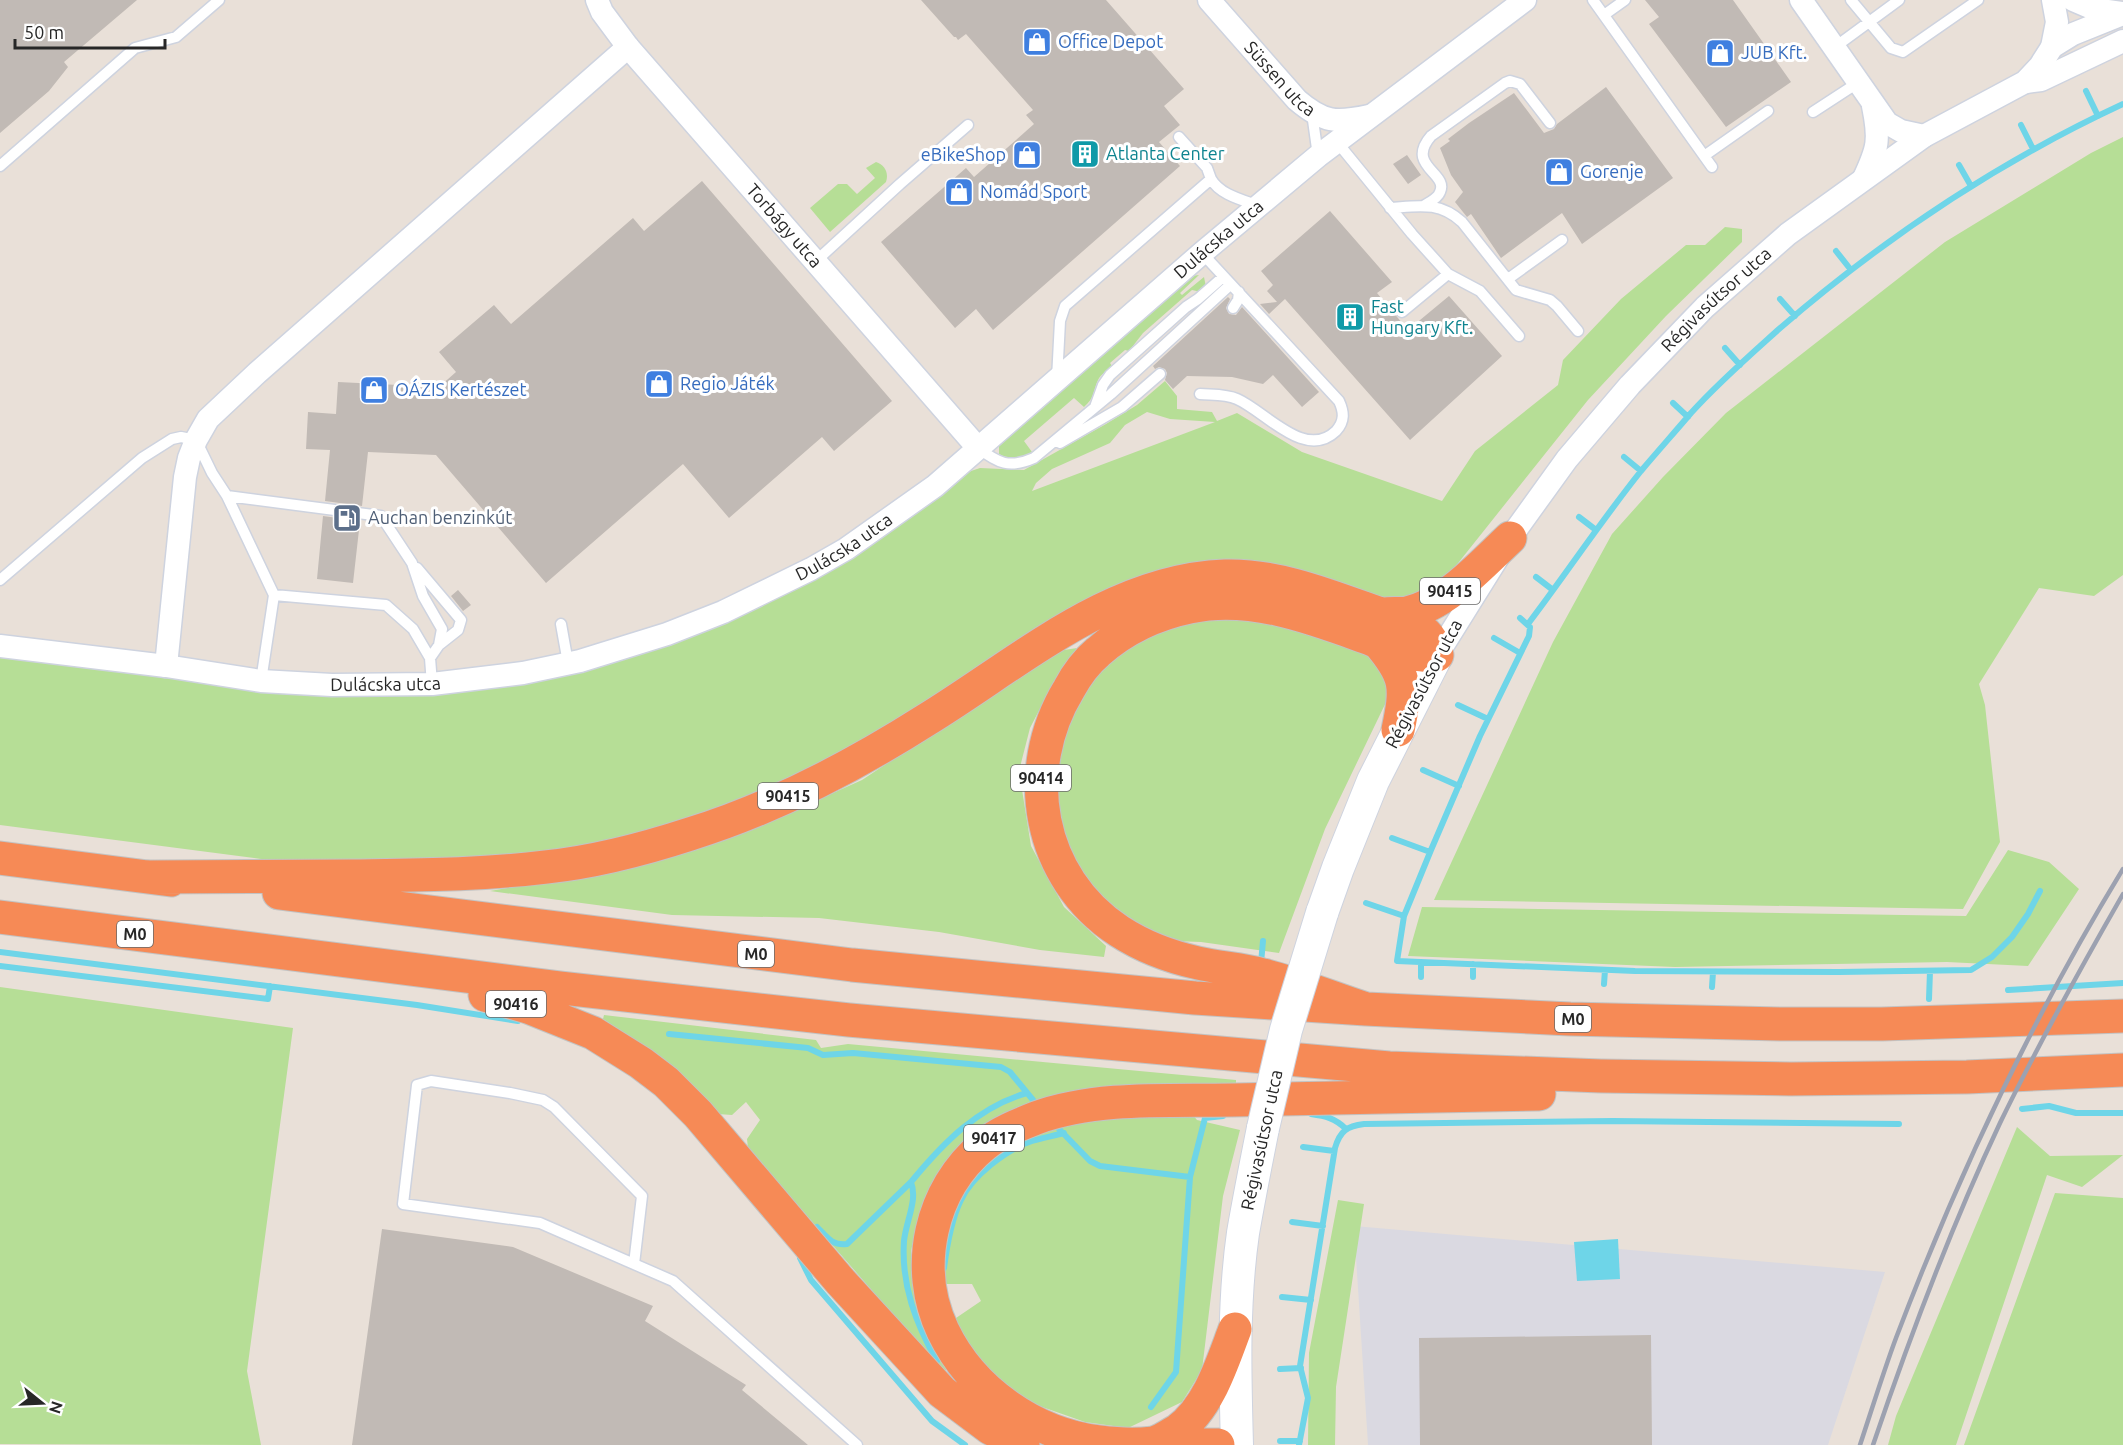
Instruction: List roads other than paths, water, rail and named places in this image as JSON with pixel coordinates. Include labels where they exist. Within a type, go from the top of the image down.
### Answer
[{"type":"highway","name":"90415","points":[[1376,628],[1408,612],[1430,605],[1450,591],[1510,538]]},
{"type":"highway","name":"90415","points":[[149,877],[453,875],[546,867],[627,852],[737,819],[863,759],[1082,621],[1129,596],[1166,584],[1194,579],[1228,576],[1267,579],[1297,586],[1376,628],[1421,629],[1434,642],[1437,655]]},
{"type":"highway","name":"90414","points":[[1366,1009],[1263,975],[1196,963],[1159,952],[1119,932],[1095,912],[1073,888],[1061,869],[1048,838],[1042,804],[1041,772],[1057,708],[1076,678],[1097,653],[1139,624],[1161,614],[1210,604],[1253,605],[1376,628]]},
{"type":"highway","points":[[1376,628],[1403,681],[1404,697],[1398,730]]},
{"type":"highway","name":"M0","points":[[0,858],[852,965],[1195,998],[1609,1021],[1882,1024],[2123,1016]]},
{"type":"highway","name":"M0","points":[[0,917],[561,988],[849,1020],[1389,1068],[1600,1076],[1791,1079],[1957,1077],[2123,1070]]},
{"type":"highway","name":"90416","points":[[270,951],[484,994],[528,1007],[593,1033],[641,1063],[666,1082],[698,1114],[840,1281],[942,1392],[990,1428],[1023,1445]]},
{"type":"highway","name":"90417","points":[[1218,1445],[1090,1441],[1048,1429],[998,1399],[974,1376],[954,1351],[942,1330],[934,1303],[929,1281],[928,1249],[943,1196],[959,1170],[983,1145],[1006,1130],[1039,1116],[1083,1107],[1153,1102],[1556,1094],[1600,1076]]},
{"type":"highway","points":[[1155,1443],[1180,1428],[1200,1406],[1210,1389],[1235,1329]]},
{"type":"street","name":"Torbágy utca","points":[[597,0],[602,12],[628,47],[978,448]]},
{"type":"street","name":"Süssen utca","points":[[1209,0],[1312,113],[1332,120],[1371,116]]},
{"type":"street","name":"Dulácska utca","points":[[0,646],[166,666],[261,681],[332,685],[432,684],[523,673],[568,663],[667,634],[723,612],[811,569],[886,522],[935,486],[1202,253],[1318,156],[1525,0]]},
{"type":"street","points":[[1801,0],[1887,123],[1901,131],[1924,136]]},
{"type":"street","points":[[2052,47],[2057,22],[2053,0]]},
{"type":"street","points":[[2073,0],[2094,9],[2123,14]]},
{"type":"street","name":"Régivasútsor utca","points":[[1237,1445],[1235,1329],[1243,1234],[1263,1128],[1286,1030],[1322,913],[1357,820],[1398,730],[1437,655],[1510,538],[1574,451],[1630,385],[1705,307],[1788,234],[1924,136],[2025,82],[2040,66],[2052,47],[2073,34],[2123,14]]},
{"type":"street","name":"Régivasútsor utca","points":[[2025,82],[2041,80],[2123,41]]},
{"type":"street","points":[[166,666],[185,477],[196,440],[208,419],[257,372],[628,47]]},
{"type":"street","points":[[1864,180],[1876,152],[1878,132],[1872,104]]},
{"type":"lane","points":[[0,166],[135,48],[176,37],[219,0]]},
{"type":"lane","points":[[1593,0],[1712,167]]},
{"type":"lane","points":[[1604,15],[1625,0]]},
{"type":"lane","points":[[1851,0],[1891,48],[1898,52],[1903,52],[1978,0]]},
{"type":"lane","points":[[1835,47],[1899,0]]},
{"type":"lane","points":[[1425,205],[1439,195],[1441,183],[1422,157],[1425,143],[1431,136],[1505,83],[1510,81],[1520,84],[1550,123]]},
{"type":"lane","points":[[1813,112],[1860,82]]},
{"type":"lane","points":[[1704,156],[1768,111]]},
{"type":"lane","points":[[1312,113],[1318,156]]},
{"type":"lane","points":[[816,261],[969,125]]},
{"type":"lane","points":[[1179,137],[1207,168],[1214,184],[1225,192],[1259,206]]},
{"type":"lane","points":[[1337,142],[1390,208],[1448,274],[1480,291],[1519,336]]},
{"type":"lane","points":[[1057,379],[1060,321],[1065,306],[1211,179]]},
{"type":"lane","points":[[1390,208],[1425,205],[1441,208],[1457,217],[1516,290],[1550,300],[1578,331]]},
{"type":"lane","points":[[1508,279],[1562,240]]},
{"type":"lane","points":[[1200,394],[1234,397],[1292,434],[1309,441],[1326,438],[1341,425],[1344,417],[1339,401],[1202,253]]},
{"type":"lane","points":[[1402,312],[1448,274]]},
{"type":"lane","points":[[1230,285],[1238,300],[1233,308]]},
{"type":"lane","points":[[1034,458],[1095,407],[1103,385],[1110,375],[1186,307],[1230,285]]},
{"type":"lane","points":[[978,448],[995,461],[1005,464],[1025,462],[1122,407],[1160,374]]},
{"type":"lane","points":[[0,580],[156,448],[181,437],[196,440],[212,473],[227,496],[274,595],[261,681]]},
{"type":"lane","points":[[227,496],[381,516],[412,563],[461,620],[458,630],[440,645],[430,658]]},
{"type":"lane","points":[[412,563],[423,596],[442,629],[440,645]]},
{"type":"lane","points":[[274,595],[387,605],[413,629],[430,658],[432,684]]},
{"type":"lane","points":[[561,624],[568,663]]},
{"type":"lane","points":[[634,1264],[642,1197],[554,1107],[543,1100],[510,1093],[431,1082],[417,1085],[403,1204],[540,1223],[634,1264],[673,1281],[857,1445]]},
{"type":"water","points":[[1618,1239],[1620,1279],[1577,1281],[1574,1242]]},
{"type":"waterway","points":[[2086,91],[2098,116]]},
{"type":"waterway","points":[[1528,624],[1647,464],[1712,391],[1779,329],[1859,264],[1943,204],[2031,151],[2123,104]]},
{"type":"waterway","points":[[2021,125],[2033,149]]},
{"type":"waterway","points":[[1959,165],[1971,186]]},
{"type":"waterway","points":[[1836,251],[1851,270]]},
{"type":"waterway","points":[[1780,299],[1795,316]]},
{"type":"waterway","points":[[1725,348],[1740,365]]},
{"type":"waterway","points":[[1673,403],[1688,417]]},
{"type":"waterway","points":[[1624,457],[1641,471]]},
{"type":"waterway","points":[[1579,517],[1596,530]]},
{"type":"waterway","points":[[1536,577],[1553,590]]},
{"type":"waterway","points":[[1520,618],[1530,627],[1529,636],[1480,736],[1404,916],[1397,961],[1635,971],[1971,970],[1992,957],[2012,937],[2040,891]]},
{"type":"waterway","points":[[1494,638],[1520,653]]},
{"type":"waterway","points":[[1458,705],[1488,719]]},
{"type":"waterway","points":[[1423,770],[1459,786]]},
{"type":"waterway","points":[[1392,838],[1430,852]]},
{"type":"waterway","points":[[1366,903],[1404,916]]},
{"type":"waterway","points":[[1261,963],[1263,941]]},
{"type":"waterway","points":[[0,952],[417,1005],[518,1021]]},
{"type":"waterway","points":[[1421,962],[1421,977]]},
{"type":"waterway","points":[[1473,964],[1473,977]]},
{"type":"waterway","points":[[0,966],[268,999],[270,986]]},
{"type":"waterway","points":[[1604,984],[1605,970]]},
{"type":"waterway","points":[[1929,999],[1930,971]]},
{"type":"waterway","points":[[1712,987],[1713,972]]},
{"type":"waterway","points":[[2008,990],[2123,983]]},
{"type":"waterway","points":[[669,1034],[808,1048],[823,1055],[853,1053],[1001,1067],[1010,1072],[1033,1100]]},
{"type":"waterway","points":[[937,1361],[917,1318],[905,1273],[904,1241],[913,1196],[911,1182],[949,1140],[977,1117],[1009,1099],[1027,1093]]},
{"type":"waterway","points":[[2022,1109],[2049,1106],[2076,1113],[2123,1113]]},
{"type":"waterway","points":[[1311,1114],[1330,1118],[1346,1129]]},
{"type":"waterway","points":[[1151,1407],[1176,1372],[1190,1177],[1205,1118],[1223,1116]]},
{"type":"waterway","points":[[1299,1445],[1308,1398],[1300,1366],[1335,1148],[1339,1137],[1345,1130],[1364,1124],[1613,1121],[1899,1124]]},
{"type":"waterway","points":[[1059,1129],[1090,1161],[1100,1166],[1190,1177]]},
{"type":"waterway","points":[[944,1268],[955,1216],[961,1200],[973,1182],[991,1164],[1012,1150],[1032,1141],[1064,1133]]},
{"type":"waterway","points":[[1303,1147],[1334,1151]]},
{"type":"waterway","points":[[817,1227],[837,1244],[847,1244],[911,1182]]},
{"type":"waterway","points":[[1292,1222],[1323,1226]]},
{"type":"waterway","points":[[800,1258],[811,1280],[932,1421],[965,1445]]},
{"type":"waterway","points":[[1282,1297],[1311,1300]]},
{"type":"waterway","points":[[1280,1369],[1301,1368]]},
{"type":"waterway","points":[[1280,1441],[1300,1441]]},
{"type":"railway","points":[[1860,1445],[1896,1338],[1971,1157],[2058,982],[2123,869]]},
{"type":"railway","points":[[1873,1445],[1932,1282],[1982,1162],[2044,1036],[2123,894]]},
{"type":"place","name":"Office Depot","points":[[1037,42]]},
{"type":"place","name":"JUB Kft.","points":[[1720,53]]},
{"type":"place","name":"Atlanta Center","points":[[1085,154]]},
{"type":"place","name":"eBikeShop","points":[[1027,155]]},
{"type":"place","name":"Gorenje","points":[[1559,172]]},
{"type":"place","name":"Nomád Sport","points":[[959,192]]},
{"type":"place","name":"Fast Hungary Kft.","points":[[1350,317]]},
{"type":"place","name":"Regio Játék","points":[[659,384]]},
{"type":"place","name":"OÁZIS Kertészet","points":[[374,390]]},
{"type":"place","name":"Auchan benzinkút","points":[[347,518]]}]
